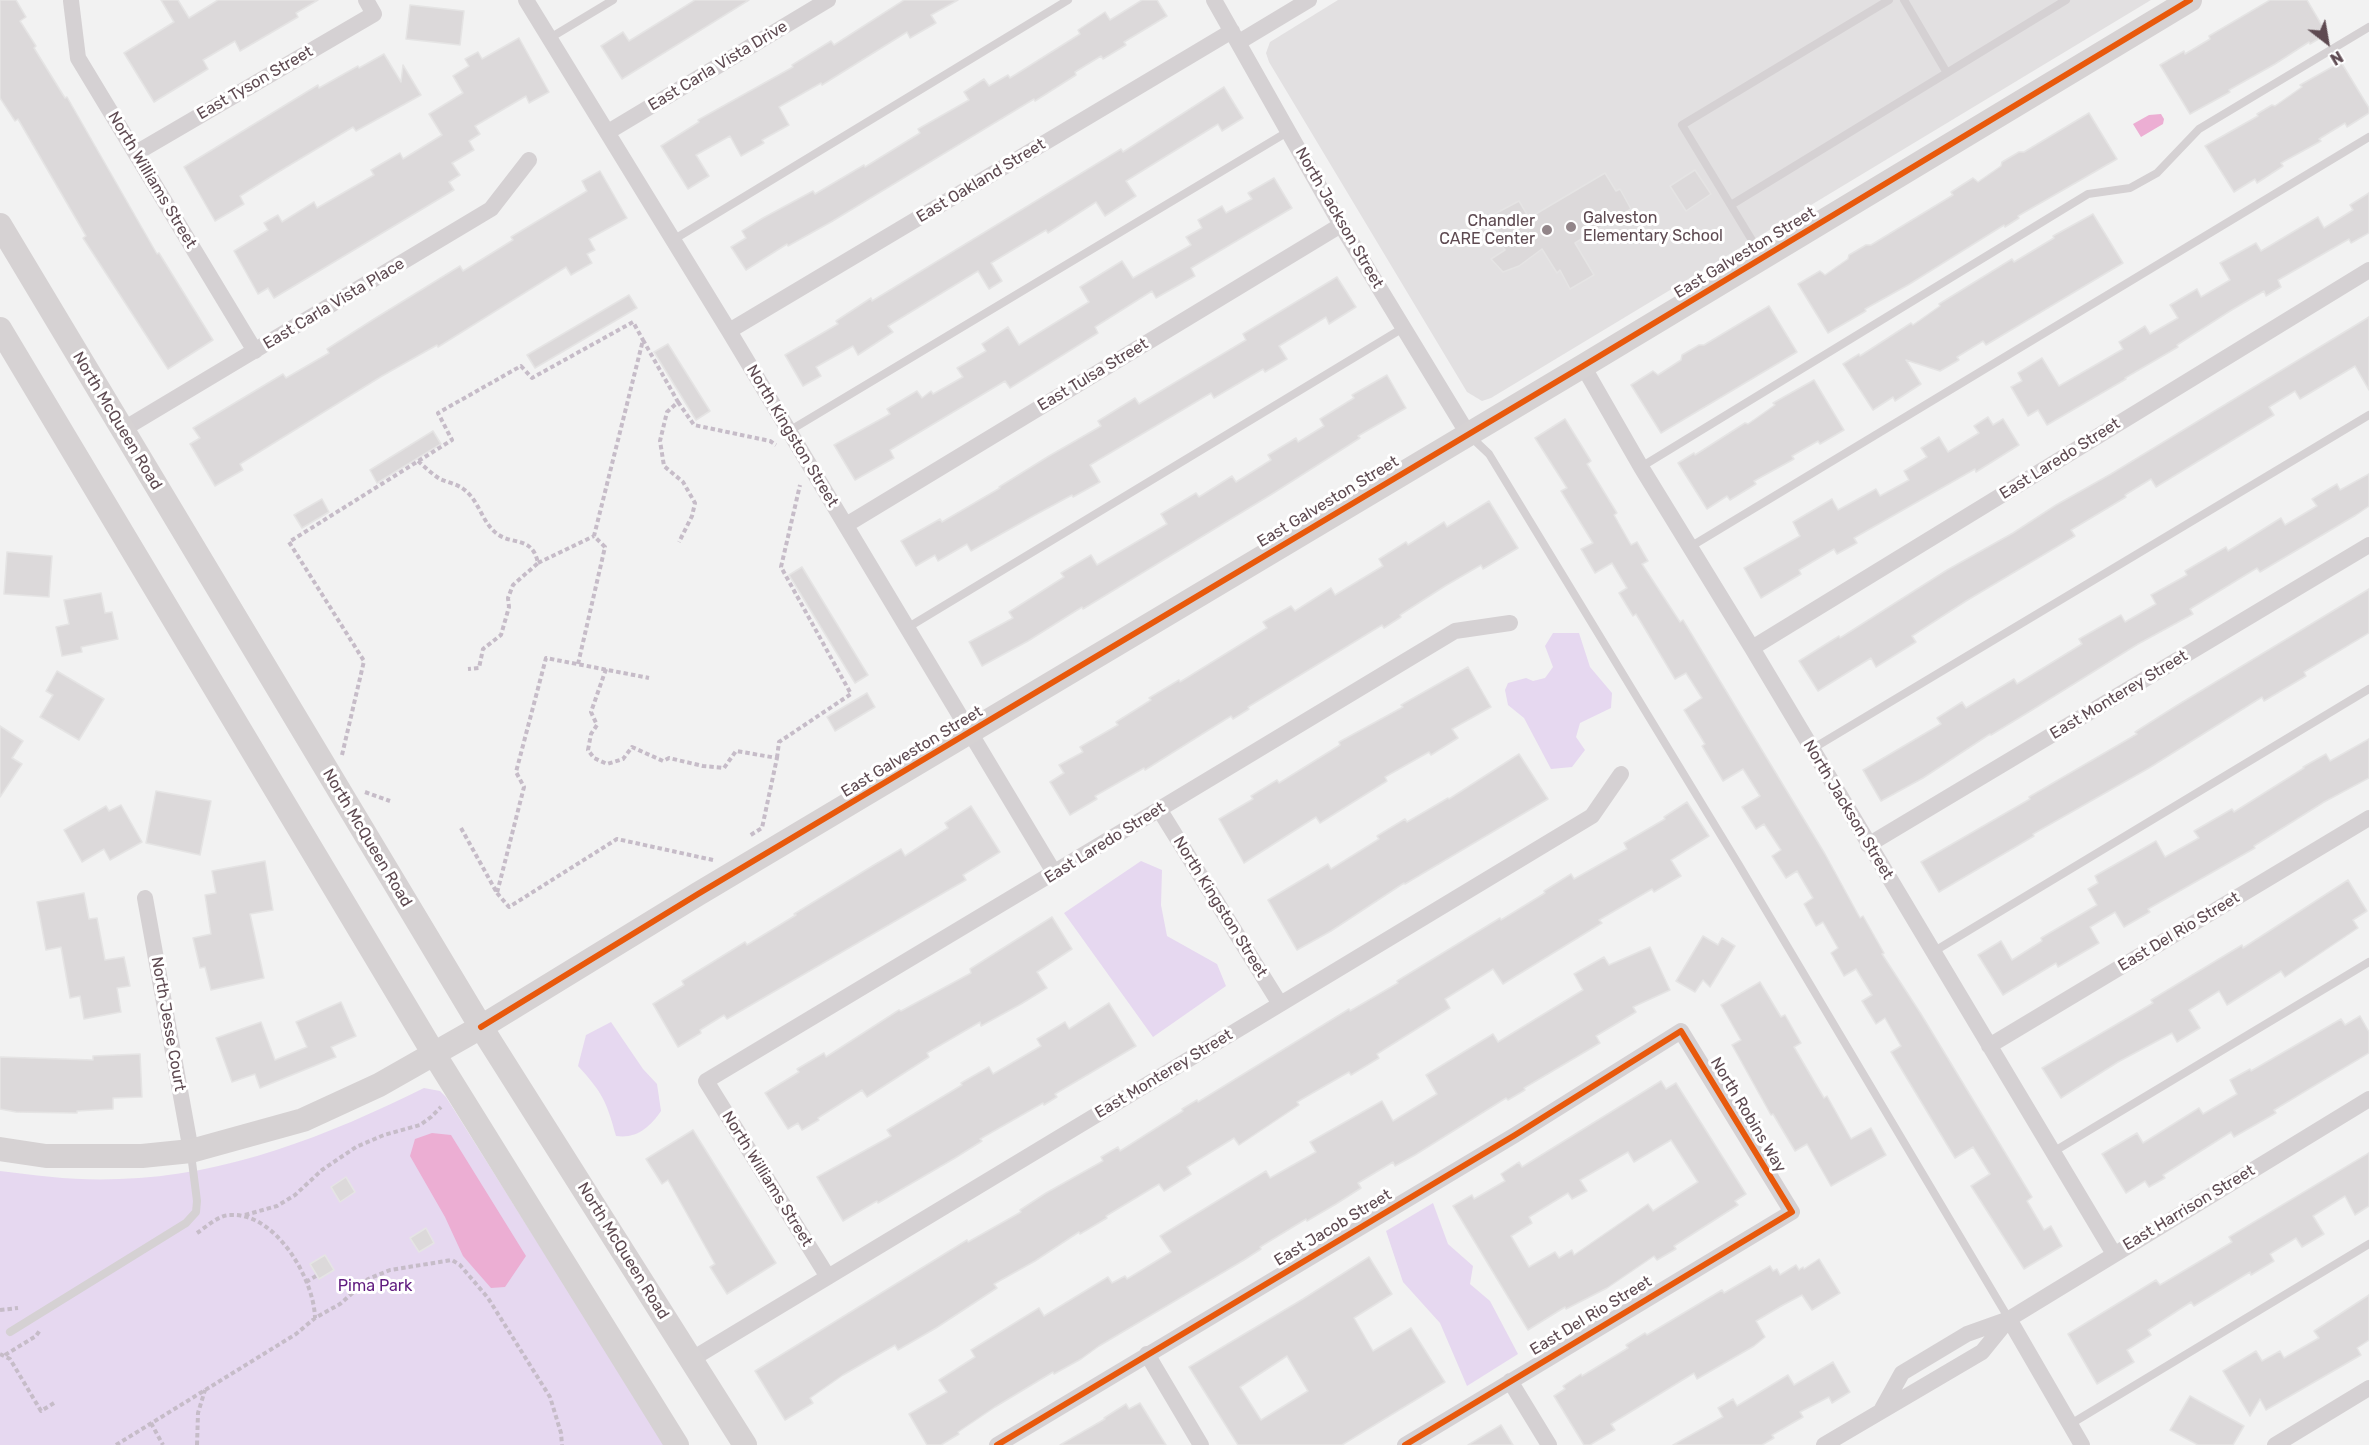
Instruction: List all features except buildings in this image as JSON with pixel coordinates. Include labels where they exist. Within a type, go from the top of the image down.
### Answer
[{"type":"main road","name":"East Galveston Street","points":[[0,1149],[46,1156],[142,1156],[191,1151],[303,1120],[379,1085],[481,1027],[698,894],[1583,366],[2190,0]]},
{"type":"main road","name":"North McQueen Road","points":[[0,225],[481,1027],[745,1445]]},
{"type":"main road","points":[[0,329],[434,1054],[677,1445]]},
{"type":"street","name":"North Kingston Street","points":[[526,0],[846,525],[1055,874]]},
{"type":"street","name":"East Carla Vista Drive","points":[[608,132],[828,0]]},
{"type":"street","name":"North Jackson Street","points":[[1214,0],[1341,225],[1468,434]]},
{"type":"street","name":"East Oakland Street","points":[[729,332],[1236,37],[1309,0]]},
{"type":"street","name":"North Williams Street","points":[[71,1],[78,58],[255,351]]},
{"type":"street","name":"East Tyson Street","points":[[136,153],[370,7]]},
{"type":"street","name":"East Carla Vista Place","points":[[122,430],[491,209],[529,160]]},
{"type":"street","name":"East Tulsa Street","points":[[846,525],[1341,225]]},
{"type":"street","name":"East Laredo Street","points":[[1752,648],[2369,270]]},
{"type":"street","name":"North Jackson Street","points":[[1583,366],[1689,548],[1752,648],[2114,1254]]},
{"type":"street","name":"East Monterey Street","points":[[1868,844],[2369,545]]},
{"type":"street","name":"East Laredo Street","points":[[706,1081],[1055,874],[1455,631],[1510,623]]},
{"type":"street","name":"East Monterey Street","points":[[692,1359],[1592,816],[1621,774]]},
{"type":"street","name":"North Kingston Street","points":[[1159,809],[1280,1004]]},
{"type":"street","name":"East Del Rio Street","points":[[1989,1046],[2369,818]]},
{"type":"street","name":"North Jesse Court","points":[[145,898],[191,1151]]},
{"type":"street","name":"North Robins Way","points":[[1682,1031],[1792,1212]]},
{"type":"street","name":"East Jacob Street","points":[[997,1445],[1515,1136],[1682,1031]]},
{"type":"street","name":"North Williams Street","points":[[706,1081],[828,1277]]},
{"type":"street","name":"East Harrison Street","points":[[1882,1409],[1902,1373],[1967,1334],[2009,1319],[2369,1099]]},
{"type":"street","name":"East Del Rio Street","points":[[1405,1445],[1792,1212]]},
{"type":"street","name":"East Harrison Street","points":[[1824,1445],[1982,1352],[2009,1319]]},
{"type":"street","points":[[2009,1319],[2082,1445]]},
{"type":"street","points":[[1147,1354],[1201,1445]]},
{"type":"street","points":[[1510,1380],[1549,1445]]},
{"type":"street","points":[[2275,1445],[2369,1388]]},
{"type":"lane","points":[[550,38],[613,0]]},
{"type":"lane","points":[[673,240],[1068,0]]},
{"type":"lane","points":[[1763,258],[1682,125],[1889,0]]},
{"type":"lane","points":[[1904,0],[1947,73]]},
{"type":"lane","points":[[1731,205],[2066,0]]},
{"type":"lane","points":[[1641,466],[2088,194],[2130,188],[2157,173],[2199,129],[2369,27]]},
{"type":"lane","points":[[789,431],[1289,131]]},
{"type":"lane","points":[[1689,548],[2369,137]]},
{"type":"lane","points":[[907,628],[1403,328]]},
{"type":"lane","points":[[1812,749],[2369,415]]},
{"type":"lane","points":[[1468,434],[1489,454],[1739,865],[2009,1319]]},
{"type":"lane","points":[[1933,952],[2369,688]]},
{"type":"lane","points":[[2053,1152],[2369,962]]},
{"type":"lane","points":[[10,1332],[186,1223],[196,1212],[198,1201],[191,1151]]},
{"type":"lane","points":[[2069,1425],[2369,1244]]},
{"type":"path","points":[[346,765],[342,757],[364,661],[289,542],[452,440],[438,413],[521,366],[532,378],[633,322],[678,402],[694,425],[770,441],[777,446]]},
{"type":"path","points":[[594,536],[643,340]]},
{"type":"path","points":[[678,402],[667,412],[660,441],[664,466],[682,482],[695,503],[692,516],[679,542]]},
{"type":"path","points":[[418,461],[439,478],[462,488],[479,506],[488,524],[497,534],[523,542],[536,552],[538,563]]},
{"type":"path","points":[[742,841],[762,828],[779,742],[851,694],[781,567],[801,487],[795,477]]},
{"type":"path","points":[[468,669],[479,668],[483,649],[501,635],[509,607],[508,598],[513,585],[538,563],[594,536]]},
{"type":"path","points":[[578,664],[605,547],[594,536]]},
{"type":"path","points":[[497,893],[524,787],[516,772],[546,658],[649,678]]},
{"type":"path","points":[[606,669],[591,712],[597,725],[591,735],[588,750],[594,758],[607,764],[623,759],[632,747],[663,761],[669,758],[724,768],[736,751],[777,758]]},
{"type":"path","points":[[358,789],[390,801]]},
{"type":"path","points":[[461,828],[497,893],[508,907],[617,838],[713,860],[723,854]]},
{"type":"path","points":[[315,1318],[315,1305],[295,1261],[273,1230],[262,1222],[245,1216],[277,1206],[295,1195],[322,1170],[356,1146],[384,1134],[420,1125],[431,1118],[441,1107]]},
{"type":"path","points":[[116,1445],[296,1334],[315,1318],[340,1304],[368,1279],[390,1270],[452,1260],[460,1265],[488,1298],[550,1397],[561,1433],[562,1445]]},
{"type":"path","points":[[306,1282],[316,1276]]},
{"type":"path","points":[[0,1310],[10,1307],[18,1308]]},
{"type":"path","points":[[0,1354],[10,1359],[41,1411],[54,1402]]},
{"type":"path","points":[[196,1445],[198,1413],[206,1389]]},
{"type":"path","points":[[151,1423],[163,1445]]},
{"type":"shaded area","name":"Galveston Elementary School","points":[[1338,0],[2151,0],[1491,398],[1482,401],[1467,392],[1269,62],[1266,53],[1270,42]]},
{"type":"shaded area","points":[[2161,114],[2164,119],[2163,124],[2141,137],[2133,124],[2149,115]]},
{"type":"shaded area","points":[[432,1133],[451,1135],[526,1256],[505,1287],[491,1288],[463,1256],[445,1217],[410,1156],[415,1139]]},
{"type":"green space","points":[[1553,633],[1579,633],[1590,667],[1612,693],[1611,708],[1580,723],[1576,737],[1585,750],[1572,767],[1551,769],[1524,718],[1508,705],[1505,690],[1508,683],[1526,678],[1533,681],[1545,678],[1553,667],[1545,646]]},
{"type":"green space","points":[[1141,861],[1162,870],[1161,905],[1167,936],[1217,964],[1226,986],[1153,1037],[1064,913]]},
{"type":"green space","points":[[611,1022],[643,1069],[657,1084],[661,1111],[647,1127],[630,1136],[616,1136],[603,1098],[578,1066],[586,1035]]},
{"type":"green space","name":"Pima Park","points":[[424,1088],[440,1091],[446,1097],[665,1445],[0,1445],[0,1171],[59,1178],[119,1179],[199,1170],[238,1161],[314,1137]]},
{"type":"green space","points":[[1433,1203],[1448,1244],[1473,1266],[1470,1284],[1490,1301],[1518,1354],[1467,1386],[1440,1323],[1403,1282],[1386,1231]]},
{"type":"cycle path","points":[[481,1027],[698,894],[1583,366],[2190,0]]},
{"type":"cycle path","points":[[997,1445],[1515,1135],[1681,1031],[1792,1212],[1405,1445]]},
{"type":"place","name":"Galveston Elementary School","points":[[1571,227]]},
{"type":"place","name":"Chandler CARE Center","points":[[1547,230]]}]
